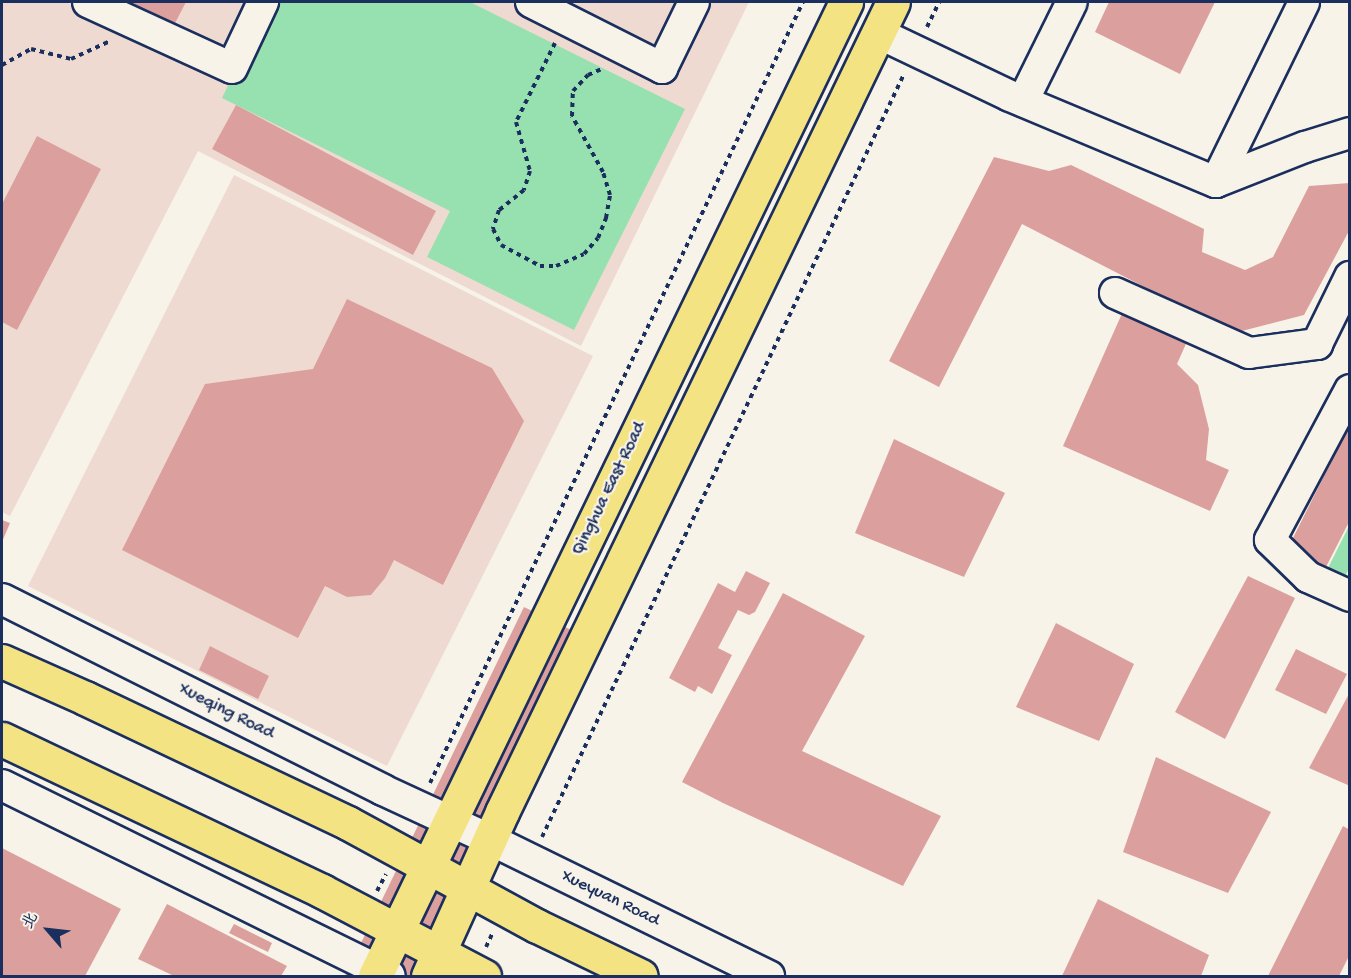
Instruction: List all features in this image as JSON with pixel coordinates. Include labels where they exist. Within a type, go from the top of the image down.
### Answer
[{"type":"main road","name":"Qinghua East Road","points":[[381,975],[397,931],[846,2]]},
{"type":"main road","points":[[434,965],[489,839],[893,2]]},
{"type":"main road","points":[[2,661],[327,813],[505,909],[641,976]]},
{"type":"main road","points":[[2,739],[397,931],[434,965],[479,974]]},
{"type":"street","points":[[88,2],[232,68],[263,2]]},
{"type":"street","points":[[531,2],[571,10],[662,68],[694,2]]},
{"type":"street","points":[[1023,101],[1072,2]]},
{"type":"street","points":[[1216,182],[1304,2]]},
{"type":"street","points":[[878,33],[1023,101],[1216,182],[1305,147],[1350,133]]},
{"type":"street","points":[[1115,293],[1249,353],[1317,344],[1350,277]]},
{"type":"street","points":[[1350,390],[1270,540],[1308,577],[1350,596]]},
{"type":"street","name":"Xueqing Road","points":[[2,599],[452,821]]},
{"type":"street","points":[[2,785],[381,975]]},
{"type":"street","name":"Xueyuan Road","points":[[452,821],[769,976]]},
{"type":"path","points":[[419,806],[803,2]]},
{"type":"path","points":[[531,860],[939,2]]},
{"type":"path","points":[[571,10],[516,122],[530,171],[524,190],[499,210],[493,229],[501,245],[520,257],[540,266],[556,266],[584,254],[598,238],[606,218],[610,195],[603,172],[572,116],[573,91],[588,75],[634,52]]},
{"type":"path","points":[[2,65],[31,49],[71,60],[108,42]]},
{"type":"path","points":[[364,914],[398,850]]},
{"type":"path","points":[[479,974],[505,909]]},
{"type":"shaded area","points":[[2,2],[749,2],[581,346],[198,151],[10,516],[2,512]]},
{"type":"shaded area","points":[[234,175],[593,356],[387,766],[28,586]]},
{"type":"green space","points":[[269,2],[470,2],[685,109],[574,330],[427,257],[450,211],[222,98]]},
{"type":"green space","points":[[1349,526],[1349,568],[1344,579],[1327,570]]},
{"type":"building","points":[[124,2],[186,2],[171,31],[121,6]]},
{"type":"building","points":[[1109,2],[1215,2],[1180,74],[1095,32]]},
{"type":"building","points":[[236,105],[436,211],[413,255],[212,149]]},
{"type":"building","points":[[37,136],[101,169],[17,330],[2,322],[2,204]]},
{"type":"building","points":[[994,157],[1049,171],[1071,165],[1204,229],[1202,252],[1245,270],[1273,257],[1309,186],[1350,183],[1350,229],[1304,315],[1234,333],[1022,224],[939,387],[889,361]]},
{"type":"building","points":[[347,299],[492,368],[524,421],[443,585],[394,560],[385,578],[371,595],[347,597],[325,586],[298,638],[122,550],[205,384],[313,369]]},
{"type":"building","points":[[1124,309],[1189,337],[1177,364],[1198,385],[1209,429],[1206,460],[1229,470],[1210,511],[1063,446]]},
{"type":"building","points":[[1350,424],[1350,520],[1326,567],[1288,548]]},
{"type":"building","points":[[894,439],[1005,493],[964,577],[855,533]]},
{"type":"building","points":[[2,520],[10,523],[2,542]]},
{"type":"building","points":[[746,571],[770,583],[755,612],[749,615],[738,610],[718,648],[732,655],[712,694],[698,686],[695,692],[669,678],[718,583],[735,592]]},
{"type":"building","points":[[1248,576],[1295,598],[1225,739],[1175,712]]},
{"type":"building","points":[[783,593],[865,636],[802,751],[941,816],[903,886],[682,782]]},
{"type":"building","points":[[524,607],[594,641],[432,976],[345,976]]},
{"type":"building","points":[[1056,623],[1134,664],[1099,741],[1016,707]]},
{"type":"building","points":[[210,646],[269,676],[258,699],[199,670]]},
{"type":"building","points":[[1296,649],[1347,674],[1326,714],[1275,690]]},
{"type":"building","points":[[1350,692],[1350,786],[1309,768]]},
{"type":"building","points":[[1156,757],[1271,812],[1228,893],[1123,852]]},
{"type":"building","points":[[1343,826],[1350,830],[1350,954],[1339,976],[1268,976]]},
{"type":"building","points":[[2,848],[121,909],[85,976],[2,976]]},
{"type":"building","points":[[1098,899],[1209,955],[1201,976],[1062,976]]},
{"type":"building","points":[[167,904],[287,966],[281,976],[174,976],[138,959]]},
{"type":"building","points":[[234,924],[272,943],[268,952],[229,933]]}]
